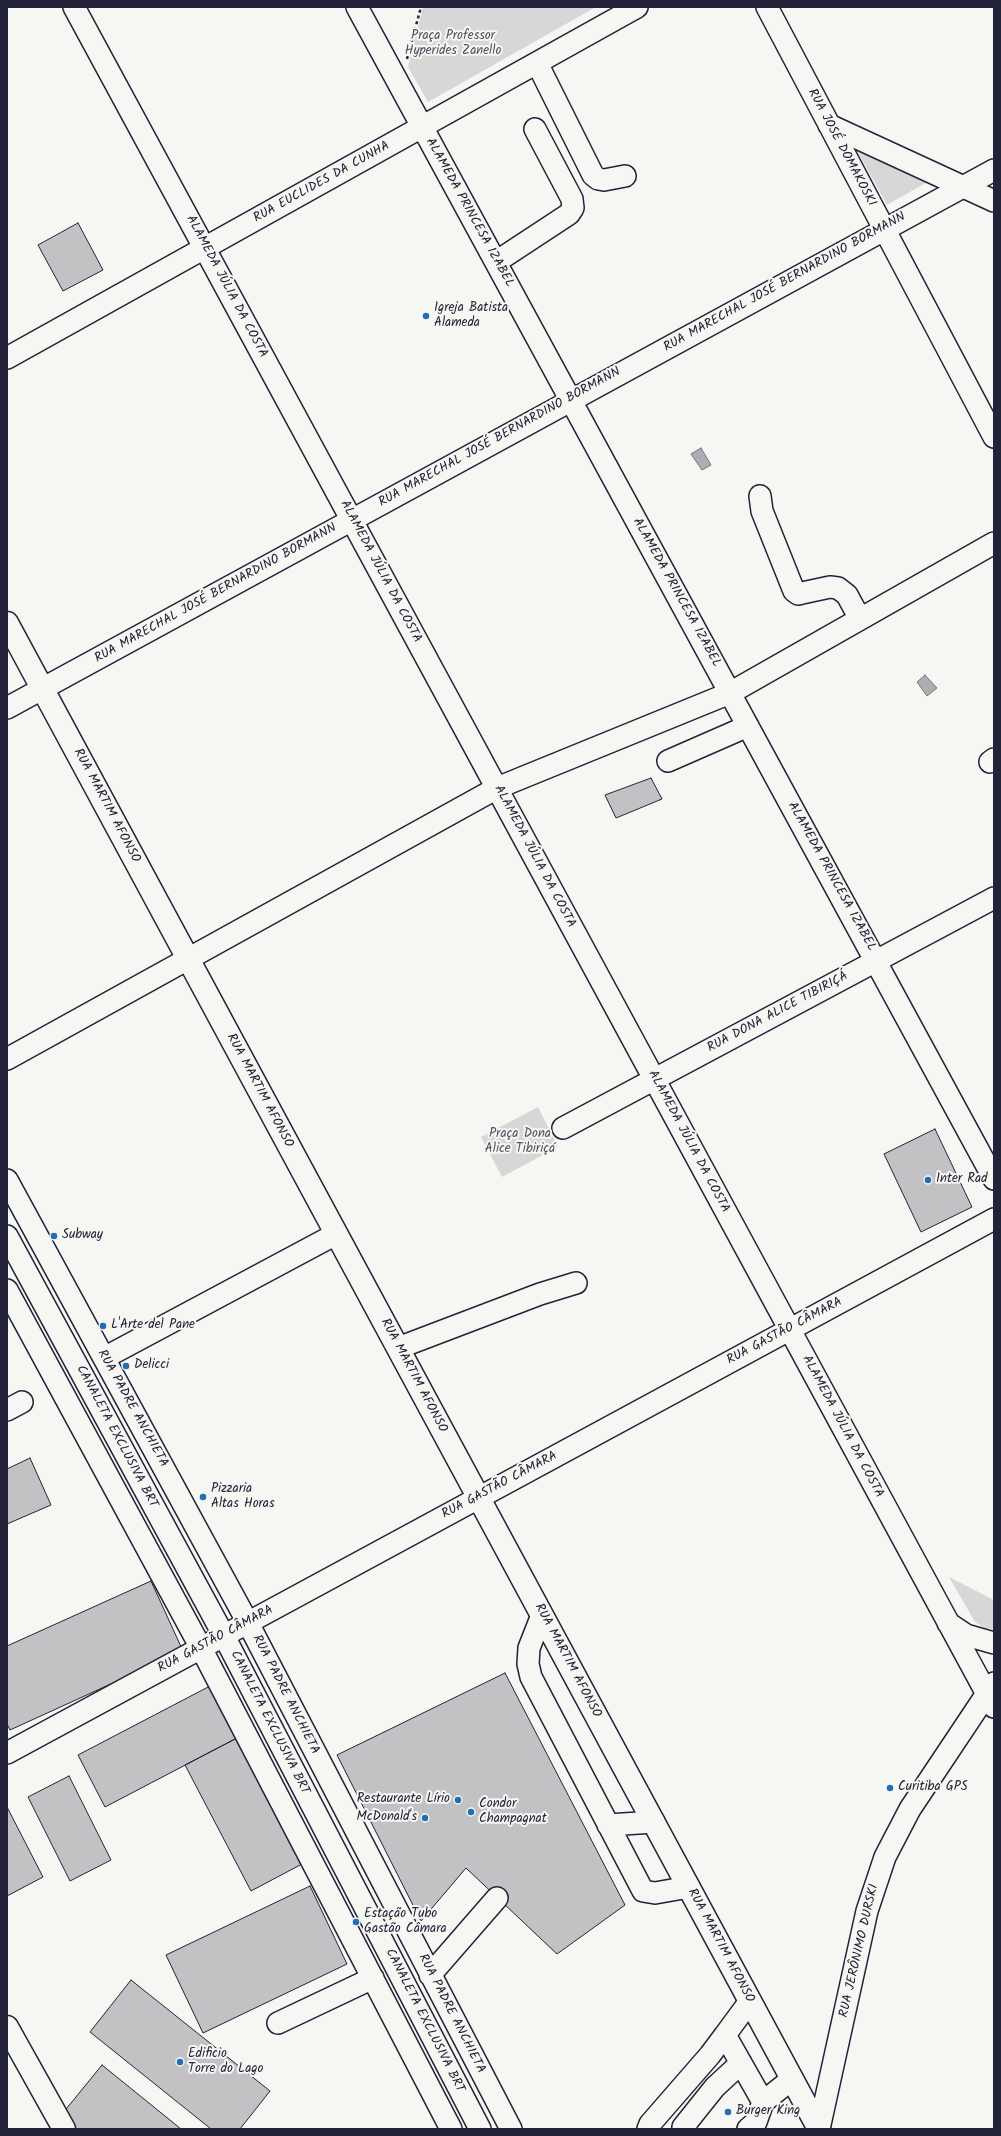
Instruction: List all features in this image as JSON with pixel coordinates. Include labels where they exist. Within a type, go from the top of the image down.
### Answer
[{"type":"main road","name":"RUA MARTIM AFONSO","points":[[7,623],[819,2129]]},
{"type":"main road","points":[[7,2027],[64,2129]]},
{"type":"street","name":"ALAMEDA JÚLIA DA COSTA","points":[[74,7],[948,1622],[992,1694]]},
{"type":"street","name":"ALAMEDA PRINCESA IZABEL","points":[[357,7],[994,1179]]},
{"type":"street","name":"RUA EUCLIDES DA CUNHA","points":[[7,358],[637,7]]},
{"type":"street","name":"RUA JOSÉ DOMAKOSKI","points":[[767,7],[994,437]]},
{"type":"street","points":[[537,63],[594,175],[598,179],[604,180],[625,176]]},
{"type":"street","points":[[829,124],[961,187],[994,201]]},
{"type":"street","points":[[496,262],[569,214],[573,208],[572,199],[535,129]]},
{"type":"street","name":"RUA MARECHAL JOSÉ BERNARDINO BORMANN","points":[[7,708],[994,170]]},
{"type":"street","points":[[760,496],[762,511],[794,590],[798,594],[802,594],[830,587],[838,588],[847,595],[860,619]]},
{"type":"street","points":[[7,1059],[497,788],[730,693],[994,543]]},
{"type":"street","points":[[668,761],[748,726]]},
{"type":"street","name":"RUA DONA ALICE TIBIRIÇÁ","points":[[563,1128],[994,898]]},
{"type":"street","name":"RUA PADRE ANCHIETA","points":[[7,1180],[248,1623],[511,2129]]},
{"type":"street","name":"RUA GASTÃO CÂMARA","points":[[7,1753],[994,1219]]},
{"type":"street","points":[[104,1358],[336,1234]]},
{"type":"street","name":"CANALETA EXCLUSIVA BRT","points":[[7,1236],[224,1636],[480,2129]]},
{"type":"street","points":[[398,1348],[540,1294],[576,1283]]},
{"type":"street","points":[[7,1290],[201,1648],[451,2129]]},
{"type":"street","points":[[542,1615],[529,1648],[528,1664],[531,1677],[608,1825],[643,1890],[655,1893],[688,1887]]},
{"type":"street","points":[[948,1622],[966,1635],[994,1642]]},
{"type":"street","name":"RUA JERÔNIMO DURSKI","points":[[819,2129],[867,1911],[885,1857],[910,1809],[992,1694]]},
{"type":"street","points":[[608,1825],[654,1822]]},
{"type":"street","points":[[430,1975],[497,1898]]},
{"type":"street","points":[[278,2023],[373,1978]]},
{"type":"street","points":[[648,2129],[650,2124],[710,2055],[750,2001]]},
{"type":"street","points":[[725,2035],[763,2102]]},
{"type":"street","points":[[686,2129],[683,2127],[715,2087],[741,2063]]},
{"type":"street","points":[[748,2129],[756,2122],[763,2102],[792,2079]]},
{"type":"path","points":[[400,86],[421,7]]},
{"type":"green space","name":"Praça Professor Hyperides Zanello","points":[[423,7],[596,7],[428,102],[408,67]]},
{"type":"green space","points":[[855,147],[931,180],[887,205]]},
{"type":"green space","name":"Praça Dona Alice Tibiriçá","points":[[538,1107],[558,1147],[502,1177],[481,1137]]},
{"type":"green space","points":[[949,1577],[994,1600],[994,1629],[985,1628],[975,1622]]},
{"type":"shaded area","points":[[701,448],[711,465],[702,470],[691,454]]},
{"type":"shaded area","points":[[925,675],[937,688],[927,696],[917,682]]},
{"type":"building","points":[[78,223],[103,270],[63,291],[38,245]]},
{"type":"building","points":[[651,778],[662,799],[616,818],[605,795]]},
{"type":"building","name":"Inter Rad","points":[[935,1129],[972,1207],[921,1232],[884,1154]]},
{"type":"building","points":[[30,1458],[51,1505],[7,1524],[7,1469]]},
{"type":"building","points":[[151,1581],[183,1651],[10,1730],[7,1724],[7,1646]]},
{"type":"building","name":"Condor Champagnat","points":[[505,1673],[625,1905],[557,1954],[466,1868],[421,1921],[337,1755]]},
{"type":"building","points":[[210,1686],[237,1738],[105,1807],[78,1755]]},
{"type":"building","points":[[237,1738],[302,1864],[251,1891],[185,1765]]},
{"type":"building","points":[[69,1776],[111,1860],[70,1881],[28,1797]]},
{"type":"building","points":[[7,1807],[43,1877],[7,1896]]},
{"type":"building","points":[[310,1886],[347,1964],[203,2033],[166,1955]]},
{"type":"building","name":"Edificio Torre do Lago","points":[[131,1980],[270,2091],[240,2129],[211,2129],[90,2032]]},
{"type":"building","points":[[102,2065],[181,2129],[71,2129],[58,2119]]},
{"type":"place","name":"Igreja Batista Alameda","points":[[426,316]]},
{"type":"place","name":"Inter Rad","points":[[928,1180]]},
{"type":"place","name":"Subway","points":[[54,1236]]},
{"type":"place","name":"L'Arte del Pane","points":[[103,1326]]},
{"type":"place","name":"Delicci","points":[[126,1366]]},
{"type":"place","name":"Pizzaria Altas Horas","points":[[203,1497]]},
{"type":"place","name":"Curitiba GPS","points":[[890,1788]]},
{"type":"place","name":"Restaurante Lírio","points":[[458,1800]]},
{"type":"place","name":"Condor Champagnat","points":[[471,1812]]},
{"type":"place","name":"McDonald's","points":[[425,1818]]},
{"type":"place","name":"Estação Tubo Gastão Câmara","points":[[356,1922]]},
{"type":"place","name":"Edificio Torre do Lago","points":[[180,2062]]},
{"type":"place","name":"Burger King","points":[[728,2112]]}]
